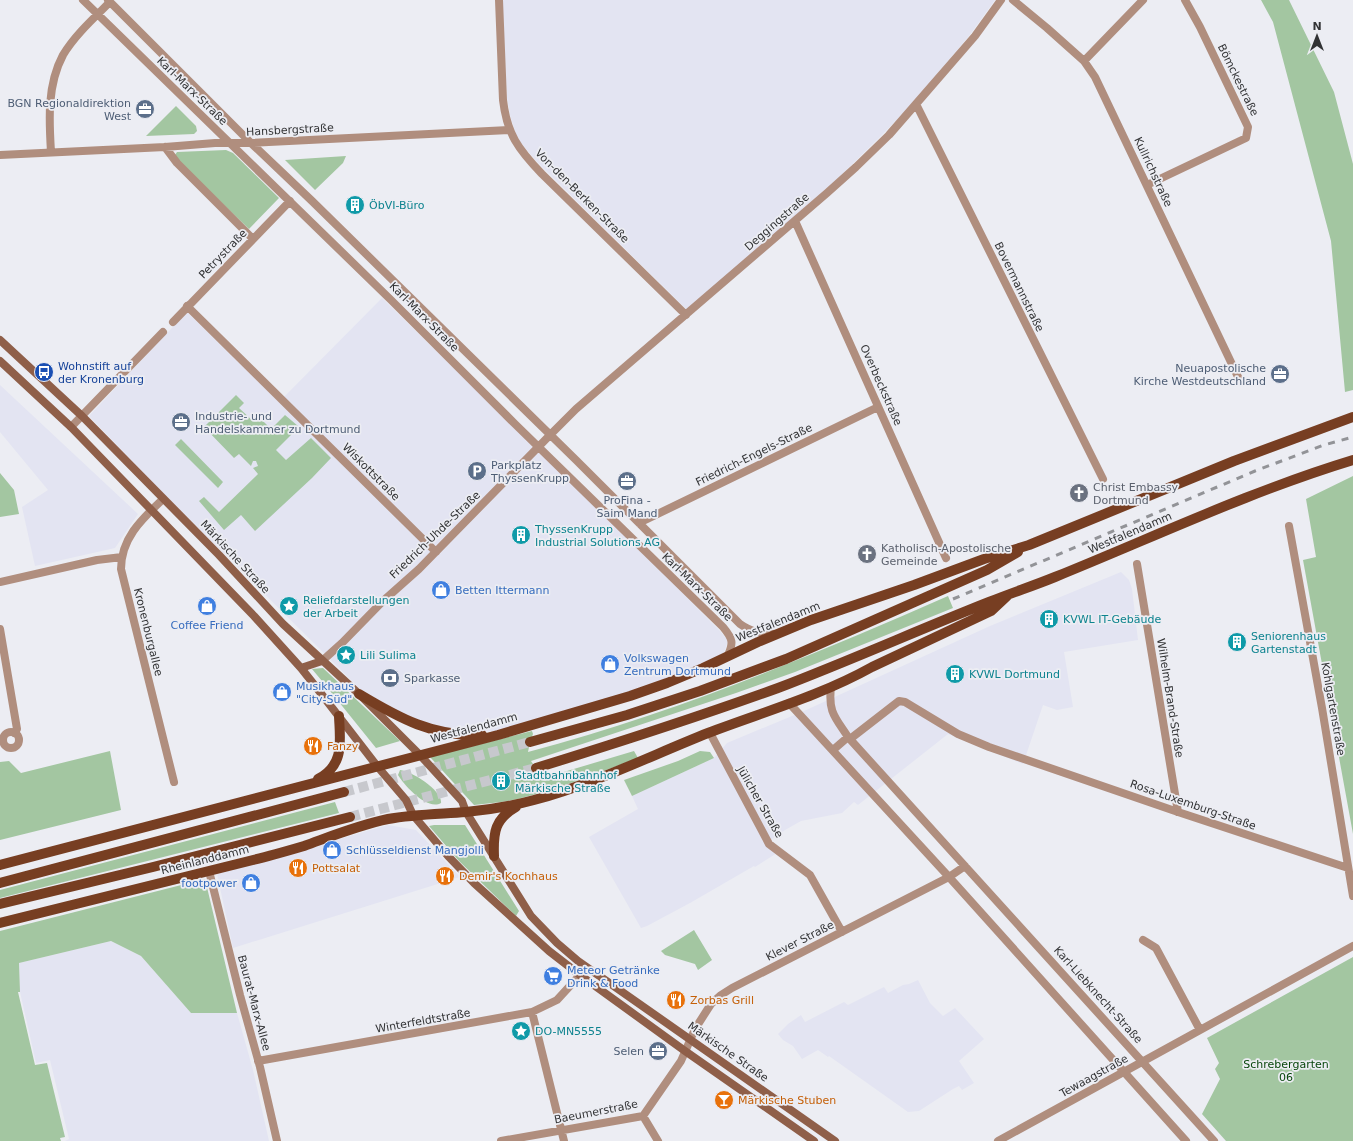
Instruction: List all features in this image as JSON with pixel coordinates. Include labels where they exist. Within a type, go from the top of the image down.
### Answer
[{"type":"main road","name":"Märkische Straße","points":[[0,340],[82,416],[228,564],[283,624],[358,694],[420,755],[462,801],[466,812],[531,916],[557,943],[578,961],[835,1141]]},
{"type":"main road","points":[[0,360],[71,427],[254,616],[301,668],[377,766],[406,800],[413,815],[474,884],[549,951],[580,975],[685,1051],[814,1141]]},
{"type":"main road","name":"Westfalendamm","points":[[377,766],[498,735],[649,690],[703,668],[811,620],[914,585],[984,559],[1028,546],[1234,461],[1353,417]]},
{"type":"main road","name":"Westfalendamm","points":[[536,768],[648,733],[770,690],[868,653],[1234,502],[1353,460]]},
{"type":"main road","name":"Westfalendamm","points":[[530,742],[628,715],[700,691],[786,659],[987,570],[1007,560],[1028,546]]},
{"type":"main road","name":"Westfalendamm","points":[[466,812],[525,802],[595,780],[710,733],[789,704],[831,687],[991,611],[1007,596]]},
{"type":"main road","points":[[301,668],[322,661]]},
{"type":"main road","points":[[358,694],[418,726],[435,731],[473,736],[498,735]]},
{"type":"main road","points":[[298,788],[320,778],[330,771],[336,764],[340,746],[339,716]]},
{"type":"main road","points":[[0,865],[298,788],[377,766]]},
{"type":"main road","points":[[0,883],[344,792]]},
{"type":"main road","points":[[494,856],[494,834],[501,819],[505,814],[525,802]]},
{"type":"main road","name":"Rheinlanddamm","points":[[0,923],[290,850],[364,825],[389,819],[413,815],[466,812]]},
{"type":"main road","name":"Rheinlanddamm","points":[[0,904],[350,817]]},
{"type":"street","name":"Karl-Marx-Straße","points":[[83,0],[290,201],[728,633],[732,641],[732,647],[727,657]]},
{"type":"street","name":"Von-den-Berken-Straße","points":[[499,0],[504,113],[509,130],[514,140],[537,169],[686,315]]},
{"type":"street","name":"Deggingstraße","points":[[547,437],[596,391],[832,189],[883,141],[975,36],[1001,0]]},
{"type":"street","name":"Kullrichstraße","points":[[1013,0],[1084,61],[1101,90],[1240,379]]},
{"type":"street","points":[[1084,61],[1143,0]]},
{"type":"street","name":"Bömckestraße","points":[[1147,185],[1246,138],[1248,127],[1200,26],[1185,0]]},
{"type":"street","name":"Karl-Marx-Straße","points":[[109,1],[251,143],[311,200],[547,437],[639,523],[740,624],[748,630],[756,633],[777,634]]},
{"type":"street","points":[[50,152],[49,123],[51,91],[58,68],[63,56],[71,45],[109,1]]},
{"type":"street","name":"Bovermannstraße","points":[[916,104],[1103,479]]},
{"type":"street","name":"Hansbergstraße","points":[[0,155],[509,130]]},
{"type":"street","points":[[164,147],[176,162],[253,239]]},
{"type":"street","name":"Petrystraße","points":[[173,322],[290,201]]},
{"type":"street","name":"Overbeckstraße","points":[[795,221],[946,558]]},
{"type":"street","name":"Wiskottstraße","points":[[187,306],[436,552]]},
{"type":"street","points":[[71,427],[163,332]]},
{"type":"street","name":"Friedrich-Engels-Straße","points":[[639,523],[878,407]]},
{"type":"street","name":"Friedrich-Uhde-Straße","points":[[322,661],[436,552],[547,437]]},
{"type":"street","name":"Kronenburgallee","points":[[163,499],[128,538],[122,557],[121,569],[174,782]]},
{"type":"street","name":"Kohlgartenstraße","points":[[1289,526],[1322,708],[1353,896]]},
{"type":"street","points":[[0,582],[97,560],[122,557]]},
{"type":"street","name":"Wilhelm-Brand-Straße","points":[[1137,564],[1178,812]]},
{"type":"street","points":[[0,629],[17,729],[14,733]]},
{"type":"street","name":"Karl-Liebknecht-Straße","points":[[831,687],[831,710],[849,738],[1214,1141]]},
{"type":"street","name":"Rosa-Luxemburg-Straße","points":[[849,738],[899,701],[905,702],[958,734],[989,747],[1178,812],[1348,868]]},
{"type":"street","points":[[789,704],[949,877],[1186,1141]]},
{"type":"street","name":"Jülicher Straße","points":[[710,733],[768,844],[810,875],[842,932]]},
{"type":"street","points":[[833,750],[849,738]]},
{"type":"street","points":[[949,877],[965,866]]},
{"type":"street","name":"Baurat-Marx-Allee","points":[[209,871],[277,1141]]},
{"type":"street","name":"Klever Straße","points":[[685,1051],[711,1004],[721,995],[949,877]]},
{"type":"street","points":[[1143,940],[1156,948],[1200,1030]]},
{"type":"street","name":"Tewaagstraße","points":[[998,1141],[1353,946]]},
{"type":"street","name":"Winterfeldtstraße","points":[[258,1061],[416,1034],[532,1012],[557,1000],[580,975]]},
{"type":"street","points":[[532,1012],[564,1141]]},
{"type":"street","name":"Baeumerstraße","points":[[501,1141],[643,1116],[681,1061],[685,1051]]},
{"type":"street","points":[[643,1116],[658,1141]]},
{"type":"shaded area","points":[[502,0],[995,0],[969,36],[909,107],[878,139],[836,180],[687,310],[536,161],[517,138],[510,115],[507,98]]},
{"type":"shaded area","points":[[382,298],[625,535],[721,632],[728,641],[724,653],[679,674],[640,689],[498,731],[447,730],[412,719],[361,690],[154,484],[89,416],[187,312],[279,402]]},
{"type":"shaded area","points":[[0,385],[138,514],[115,548],[35,566],[22,507],[48,490],[0,432]]},
{"type":"shaded area","points":[[1121,572],[1129,580],[1132,589],[1138,640],[1064,652],[1073,707],[1057,710],[1043,705],[1023,764],[948,734],[858,805],[854,802],[842,813],[801,821],[785,830],[769,841],[777,853],[690,903],[641,928],[589,837],[638,809],[632,796],[714,758],[727,743],[804,711],[990,626]]},
{"type":"shaded area","points":[[388,825],[416,830],[460,877],[233,948],[217,874]]},
{"type":"shaded area","points":[[111,941],[141,956],[191,1013],[237,1013],[253,1070],[269,1141],[65,1141],[69,1139],[50,1060],[36,1063],[20,992],[19,963]]},
{"type":"shaded area","points":[[918,980],[930,1003],[943,1016],[955,1008],[984,1039],[959,1061],[974,1083],[962,1090],[959,1086],[953,1089],[919,1111],[908,1112],[829,1056],[828,1057],[818,1050],[802,1059],[793,1046],[783,1040],[778,1034],[788,1024],[801,1015],[805,1022],[844,1002],[848,1005],[884,987],[888,993],[903,985]]},
{"type":"green space","points":[[1261,0],[1289,0],[1334,92],[1353,164],[1353,390],[1345,392],[1331,241],[1273,22]]},
{"type":"green space","points":[[176,106],[196,126],[197,131],[194,134],[146,136]]},
{"type":"green space","points":[[226,150],[233,153],[279,198],[249,229],[175,158],[177,152]]},
{"type":"green space","points":[[346,156],[343,163],[315,190],[285,160]]},
{"type":"green space","points":[[236,395],[244,403],[239,408],[253,421],[258,416],[271,429],[285,415],[298,426],[276,450],[286,460],[311,438],[331,458],[312,478],[255,531],[241,515],[224,530],[199,501],[204,497],[219,512],[258,474],[253,468],[258,466],[256,461],[253,461],[251,466],[239,454],[234,458],[204,427]]},
{"type":"green space","points":[[181,439],[223,482],[218,488],[175,445]]},
{"type":"green space","points":[[0,473],[14,490],[19,514],[0,517]]},
{"type":"green space","points":[[1353,476],[1353,834],[1303,560],[1316,557],[1306,499]]},
{"type":"green space","points":[[948,596],[953,608],[795,672],[531,761],[542,771],[557,774],[634,751],[638,758],[554,789],[512,800],[474,805],[430,757],[532,731],[533,734],[528,752],[582,737],[688,702],[793,662]]},
{"type":"green space","points":[[323,668],[400,741],[376,748],[312,669]]},
{"type":"green space","points":[[110,751],[121,810],[0,840],[0,762],[9,761],[21,773]]},
{"type":"green space","points":[[700,751],[710,752],[714,758],[632,796],[624,780],[678,761]]},
{"type":"green space","points":[[400,770],[412,774],[426,782],[437,793],[441,803],[435,805],[416,796],[398,775]]},
{"type":"green space","points":[[335,802],[339,813],[0,898],[0,890]]},
{"type":"green space","points":[[465,825],[519,911],[516,916],[459,861],[429,826]]},
{"type":"green space","points":[[205,879],[237,1013],[191,1013],[141,956],[111,941],[19,963],[20,992],[18,992],[35,1065],[47,1063],[65,1137],[60,1138],[61,1141],[0,1141],[0,931]]},
{"type":"green space","points":[[694,930],[712,960],[698,970],[695,964],[665,955],[661,951]]},
{"type":"green space","name":"Schrebergarten 06","points":[[1353,957],[1353,1141],[1226,1141],[1202,1114],[1220,1079],[1215,1069],[1219,1063],[1207,1038]]},
{"type":"tunnel","points":[[344,792],[530,742]]},
{"type":"tunnel","points":[[350,817],[536,768]]},
{"type":"railway","points":[[953,599],[1255,471],[1324,445],[1353,437]]},
{"type":"place","name":"BGN Regionaldirektion West","points":[[145,109]]},
{"type":"place","name":"ÖbVI-Büro","points":[[355,205]]},
{"type":"place","name":"Wohnstift auf der Kronenburg","points":[[44,372]]},
{"type":"place","name":"Neuapostolische Kirche Westdeutschland","points":[[1280,374]]},
{"type":"place","name":"Industrie- und Handelskammer zu Dortmund","points":[[181,422]]},
{"type":"place","name":"Parkplatz ThyssenKrupp","points":[[477,471]]},
{"type":"place","name":"ProFina - Saim Mand","points":[[627,481]]},
{"type":"place","name":"Christ Embassy Dortmund","points":[[1079,493]]},
{"type":"place","name":"ThyssenKrupp Industrial Solutions AG","points":[[521,535]]},
{"type":"place","name":"Katholisch-Apostolische Gemeinde","points":[[867,554]]},
{"type":"place","name":"Betten Ittermann","points":[[441,590]]},
{"type":"place","name":"Coffee Friend","points":[[207,606]]},
{"type":"place","name":"Reliefdarstellungen der Arbeit","points":[[289,606]]},
{"type":"place","name":"KVWL IT-Gebäude","points":[[1049,619]]},
{"type":"place","name":"Seniorenhaus Gartenstadt","points":[[1237,642]]},
{"type":"place","name":"Lili Sulima","points":[[346,655]]},
{"type":"place","name":"Volkswagen Zentrum Dortmund","points":[[610,664]]},
{"type":"place","name":"KVWL Dortmund","points":[[955,674]]},
{"type":"place","name":"Sparkasse","points":[[390,678]]},
{"type":"place","name":"Musikhaus \"City-Süd\"","points":[[282,692]]},
{"type":"place","name":"Fanzy","points":[[313,746]]},
{"type":"place","name":"Stadtbahnbahnhof Märkische Straße","points":[[501,781]]},
{"type":"place","name":"Schlüsseldienst Mangjolli","points":[[332,850]]},
{"type":"place","name":"Pottsalat","points":[[298,868]]},
{"type":"place","name":"Demir's Kochhaus","points":[[445,876]]},
{"type":"place","name":"footpower","points":[[251,883]]},
{"type":"place","name":"Meteor Getränke Drink & Food","points":[[553,976]]},
{"type":"place","name":"Zorbas Grill","points":[[676,1000]]},
{"type":"place","name":"DO-MN5555","points":[[521,1031]]},
{"type":"place","name":"Selen","points":[[658,1051]]},
{"type":"place","name":"Märkische Stuben","points":[[724,1100]]}]
